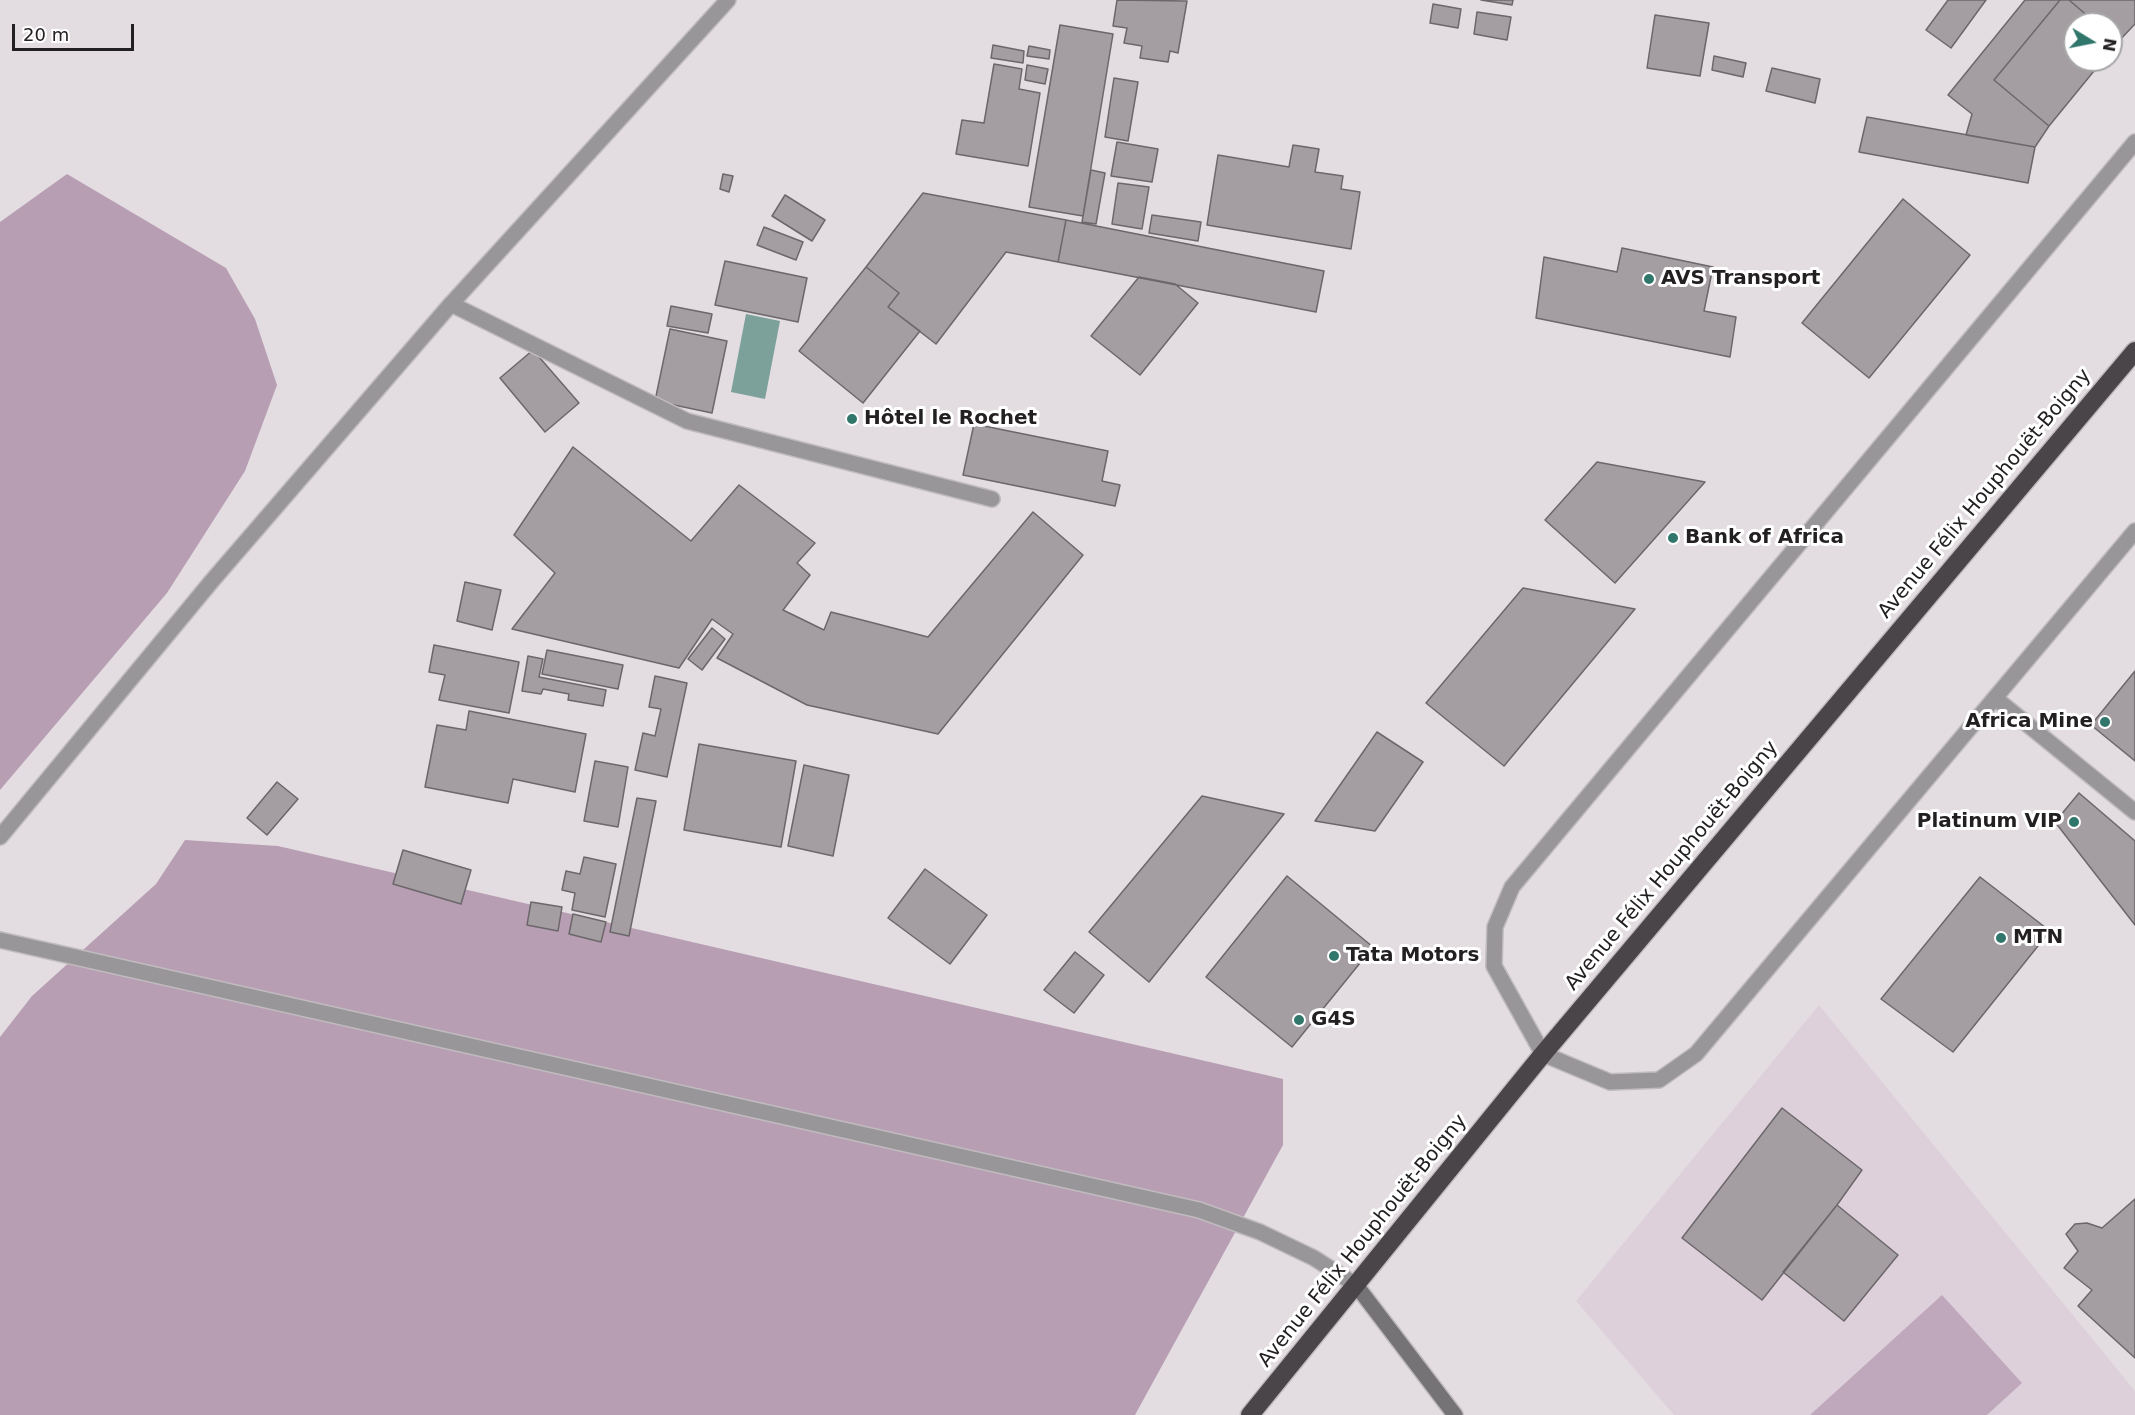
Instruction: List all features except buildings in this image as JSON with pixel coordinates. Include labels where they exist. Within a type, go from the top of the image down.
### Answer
[{"type":"highway","name":"Avenue Félix Houphouët-Boigny","points":[[1250,1415],[1543,1054],[2135,351]]},
{"type":"street","points":[[0,837],[211,582],[451,304],[728,0]]},
{"type":"street","points":[[2135,142],[1512,887],[1495,927],[1494,966],[1543,1054],[1611,1082],[1659,1080],[1696,1054],[2135,531]]},
{"type":"street","points":[[451,304],[687,421],[992,499]]},
{"type":"street","points":[[1995,698],[2135,812]]},
{"type":"street","points":[[0,940],[1199,1209],[1260,1232],[1314,1258],[1356,1285],[1455,1415]]},
{"type":"shaded area","points":[[67,174],[226,268],[255,319],[277,385],[245,471],[167,593],[0,790],[0,222]]},
{"type":"shaded area","points":[[746,314],[780,321],[765,399],[731,392]]},
{"type":"shaded area","points":[[185,840],[278,846],[1283,1079],[1283,1145],[1135,1415],[0,1415],[0,1037],[32,996],[156,884]]},
{"type":"shaded area","points":[[1819,1005],[2135,1391],[2135,1415],[1674,1415],[1576,1301]]},
{"type":"shaded area","points":[[1942,1295],[2022,1383],[1987,1415],[1810,1415]]},
{"type":"place","name":"AVS Transport","points":[[1649,279]]},
{"type":"place","name":"Hôtel le Rochet","points":[[852,419]]},
{"type":"place","name":"Bank of Africa","points":[[1673,538]]},
{"type":"place","name":"Africa Mine","points":[[2105,722]]},
{"type":"place","name":"Platinum VIP","points":[[2074,822]]},
{"type":"place","name":"MTN","points":[[2001,938]]},
{"type":"place","name":"Tata Motors","points":[[1334,956]]},
{"type":"place","name":"G4S","points":[[1299,1020]]}]
